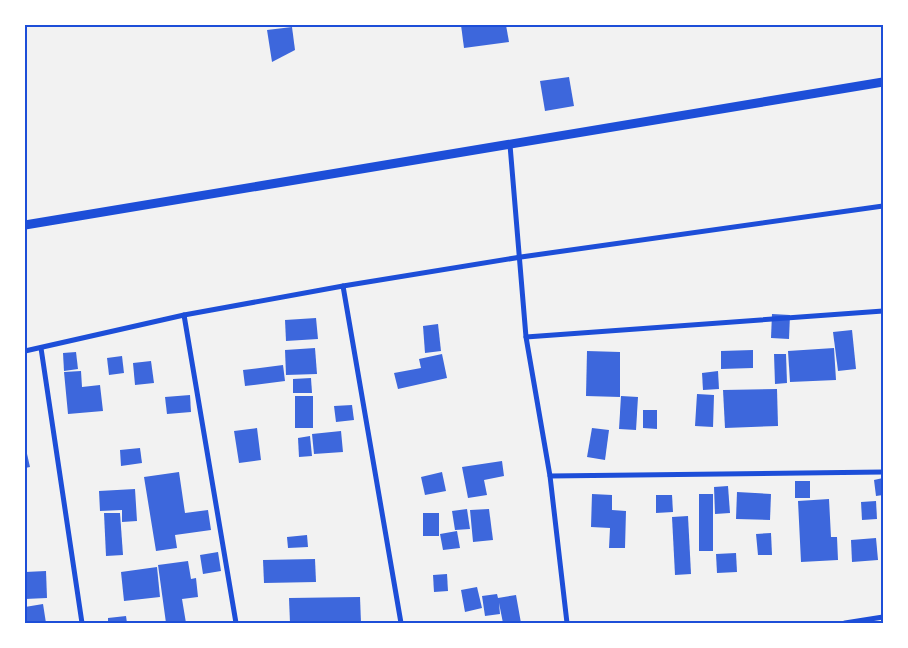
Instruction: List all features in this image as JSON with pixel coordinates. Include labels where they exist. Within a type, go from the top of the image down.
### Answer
[{"type":"street","points":[[25,225],[883,82]]},
{"type":"street","points":[[510,144],[521,257],[526,337],[550,476],[567,623]]},
{"type":"street","points":[[25,351],[184,315],[343,286],[521,257],[883,206]]},
{"type":"street","points":[[343,286],[401,623]]},
{"type":"street","points":[[526,337],[883,311]]},
{"type":"street","points":[[184,315],[236,623]]},
{"type":"street","points":[[41,348],[82,623]]},
{"type":"street","points":[[550,476],[883,472]]},
{"type":"street","points":[[846,623],[883,617]]},
{"type":"building","points":[[461,25],[506,25],[509,42],[464,48]]},
{"type":"building","points":[[292,27],[295,50],[272,62],[267,30]]},
{"type":"building","points":[[569,77],[574,106],[545,111],[540,81]]},
{"type":"building","points":[[772,314],[790,315],[789,339],[771,338]]},
{"type":"building","points":[[316,318],[318,339],[286,341],[285,320]]},
{"type":"building","points":[[438,324],[441,351],[425,353],[423,326]]},
{"type":"building","points":[[852,330],[856,369],[838,371],[833,332]]},
{"type":"building","points":[[315,348],[317,374],[286,375],[285,350]]},
{"type":"building","points":[[834,348],[836,380],[790,382],[788,351]]},
{"type":"building","points":[[753,350],[753,368],[721,369],[721,351]]},
{"type":"building","points":[[587,351],[620,352],[620,397],[586,396]]},
{"type":"building","points":[[76,352],[78,369],[64,371],[63,353]]},
{"type":"building","points":[[442,354],[447,378],[398,389],[394,373],[421,368],[419,359]]},
{"type":"building","points":[[774,354],[786,354],[787,383],[775,384]]},
{"type":"building","points":[[122,356],[124,373],[109,375],[107,358]]},
{"type":"building","points":[[151,361],[154,383],[135,385],[133,363]]},
{"type":"building","points":[[283,365],[285,381],[245,386],[243,370]]},
{"type":"building","points":[[81,371],[82,387],[100,385],[103,411],[68,414],[64,372]]},
{"type":"building","points":[[718,371],[719,389],[703,390],[702,373]]},
{"type":"building","points":[[311,378],[312,393],[293,393],[293,379]]},
{"type":"building","points":[[777,389],[778,426],[725,428],[723,390]]},
{"type":"building","points":[[697,394],[714,395],[713,427],[695,426]]},
{"type":"building","points":[[190,395],[191,412],[167,414],[165,397]]},
{"type":"building","points":[[295,396],[313,396],[313,428],[295,428]]},
{"type":"building","points":[[621,396],[638,397],[636,430],[619,429]]},
{"type":"building","points":[[352,405],[354,420],[336,422],[334,406]]},
{"type":"building","points":[[643,410],[657,410],[657,429],[643,428]]},
{"type":"building","points":[[257,428],[261,460],[239,463],[234,431]]},
{"type":"building","points":[[592,428],[609,430],[605,460],[587,457]]},
{"type":"building","points":[[341,431],[343,452],[314,454],[312,434]]},
{"type":"building","points":[[310,436],[312,456],[299,457],[298,438]]},
{"type":"building","points":[[25,445],[30,467],[25,468]]},
{"type":"building","points":[[140,448],[142,463],[121,466],[120,450]]},
{"type":"building","points":[[502,461],[504,476],[484,480],[487,495],[468,498],[462,467]]},
{"type":"building","points":[[179,472],[185,513],[208,510],[211,530],[175,535],[177,548],[156,551],[144,477]]},
{"type":"building","points":[[442,472],[446,491],[425,495],[421,477]]},
{"type":"building","points":[[883,478],[883,495],[876,496],[874,480]]},
{"type":"building","points":[[795,481],[810,481],[810,498],[795,498]]},
{"type":"building","points":[[728,486],[730,513],[715,514],[714,487]]},
{"type":"building","points":[[135,489],[137,521],[122,522],[122,510],[100,511],[99,491]]},
{"type":"building","points":[[737,492],[771,494],[770,520],[736,519]]},
{"type":"building","points":[[592,494],[612,495],[612,510],[626,511],[625,548],[609,548],[610,528],[591,527]]},
{"type":"building","points":[[699,494],[713,494],[713,551],[699,551]]},
{"type":"building","points":[[656,495],[672,495],[673,512],[656,513]]},
{"type":"building","points":[[829,499],[831,537],[837,537],[838,560],[801,562],[798,501]]},
{"type":"building","points":[[876,501],[877,519],[862,520],[861,502]]},
{"type":"building","points":[[467,509],[470,529],[455,530],[452,511]]},
{"type":"building","points":[[489,509],[493,540],[473,542],[470,510]]},
{"type":"building","points":[[104,513],[120,513],[123,555],[106,556]]},
{"type":"building","points":[[423,513],[439,513],[439,536],[423,536]]},
{"type":"building","points":[[688,516],[691,574],[675,575],[672,517]]},
{"type":"building","points":[[457,531],[460,548],[443,550],[440,534]]},
{"type":"building","points":[[771,533],[772,555],[758,555],[756,534]]},
{"type":"building","points":[[307,535],[308,547],[288,548],[287,537]]},
{"type":"building","points":[[876,538],[878,560],[852,562],[851,540]]},
{"type":"building","points":[[218,552],[221,571],[203,574],[200,555]]},
{"type":"building","points":[[736,553],[737,572],[717,573],[716,554]]},
{"type":"building","points":[[315,559],[316,582],[264,583],[263,560]]},
{"type":"building","points":[[188,561],[191,579],[196,578],[198,597],[182,599],[186,623],[166,623],[158,565]]},
{"type":"building","points":[[157,567],[160,597],[124,601],[121,572]]},
{"type":"building","points":[[46,571],[47,598],[25,599],[25,572]]},
{"type":"building","points":[[447,574],[448,591],[434,592],[433,575]]},
{"type":"building","points":[[477,587],[482,608],[465,612],[461,590]]},
{"type":"building","points":[[497,594],[498,598],[516,595],[521,623],[503,623],[499,603],[500,614],[485,616],[482,596]]},
{"type":"building","points":[[360,597],[361,623],[290,623],[289,598]]},
{"type":"building","points":[[43,604],[46,623],[25,623],[25,607]]},
{"type":"building","points":[[126,616],[127,623],[108,623],[108,618]]}]
